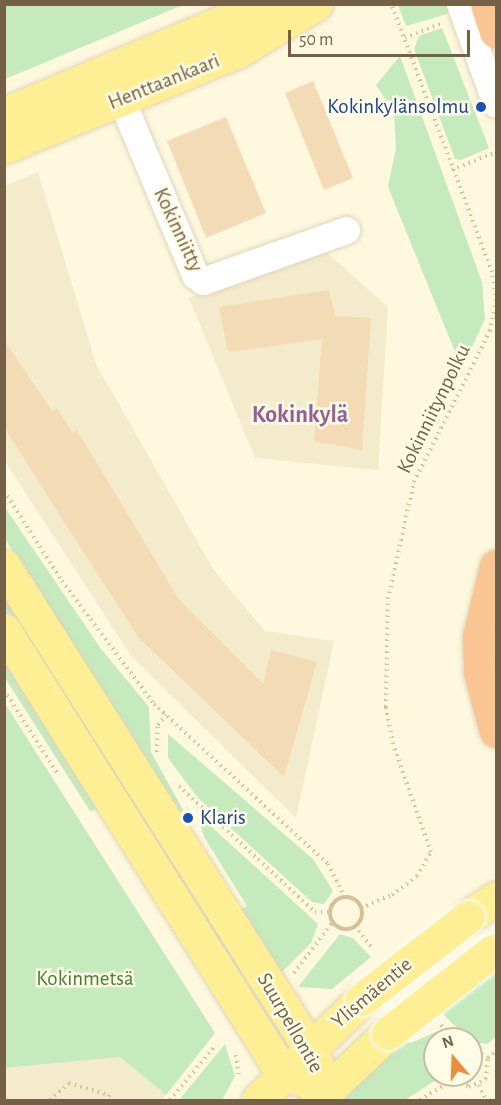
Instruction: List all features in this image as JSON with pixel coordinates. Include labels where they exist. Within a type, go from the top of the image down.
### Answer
[{"type":"highway","points":[[487,4],[496,32]]},
{"type":"highway","points":[[496,566],[479,637],[480,672],[496,731]]},
{"type":"main road","name":"Henttaankaari","points":[[4,147],[265,4]]},
{"type":"main road","name":"Henttaankaari","points":[[4,114],[238,51],[316,4]]},
{"type":"main road","name":"Suurpellontie","points":[[4,566],[309,1047],[322,1095]]},
{"type":"main road","name":"Suurpellontie","points":[[4,630],[282,1072],[322,1095]]},
{"type":"main road","name":"Ylismäentie","points":[[249,1093],[282,1072],[362,999],[496,898]]},
{"type":"main road","name":"Ylismäentie","points":[[322,1095],[388,1033],[495,950]]},
{"type":"street","points":[[454,13],[496,105]]},
{"type":"street","name":"Kokinniitty","points":[[115,85],[195,275],[202,281],[346,230]]},
{"type":"path","name":"Kokinniitynpolku","points":[[361,908],[392,895],[417,876],[431,852],[393,744],[385,661],[388,599],[414,482],[490,331],[496,301],[492,272],[391,4]]},
{"type":"path","points":[[405,38],[454,13]]},
{"type":"path","points":[[452,170],[496,152]]},
{"type":"path","points":[[4,491],[62,581],[166,716],[328,864],[345,897],[361,908],[354,926]]},
{"type":"path","points":[[4,690],[62,781]]},
{"type":"path","points":[[160,759],[155,738],[166,716]]},
{"type":"path","points":[[172,776],[200,808],[315,912],[329,912],[345,897]]},
{"type":"path","points":[[329,912],[333,922],[344,929],[354,926]]},
{"type":"path","points":[[292,976],[333,922]]},
{"type":"path","points":[[354,926],[373,949]]},
{"type":"path","points":[[170,1101],[214,1047]]},
{"type":"path","points":[[488,1058],[496,1051]]},
{"type":"path","points":[[235,1052],[249,1093]]},
{"type":"path","points":[[483,1055],[488,1058]]},
{"type":"path","points":[[483,1080],[489,1072],[488,1058]]},
{"type":"path","points":[[50,1101],[69,1083],[109,1095],[108,1101]]},
{"type":"path","points":[[420,1101],[439,1087]]},
{"type":"path","points":[[480,1087],[486,1101]]},
{"type":"shaded area","points":[[38,172],[96,364],[213,569],[265,631],[334,641],[296,818],[131,656],[5,461],[5,186]]},
{"type":"shaded area","points":[[323,249],[388,307],[378,470],[255,458],[189,298]]},
{"type":"shaded area","points":[[120,1057],[166,1095],[163,1100],[5,1100],[5,1068]]},
{"type":"green space","points":[[5,4],[183,4],[183,5],[5,79]]},
{"type":"green space","points":[[398,5],[451,5],[454,12],[406,26]]},
{"type":"green space","points":[[442,28],[489,148],[461,160],[455,159],[414,49],[419,36]]},
{"type":"green space","points":[[400,56],[482,282],[485,319],[462,369],[388,187],[396,148],[394,112],[376,85]]},
{"type":"green space","points":[[4,506],[101,649],[149,707],[151,752],[183,810],[179,812],[5,539]]},
{"type":"green space","points":[[4,589],[240,965],[234,968],[5,611]]},
{"type":"green space","points":[[4,660],[96,806],[95,810],[90,811],[5,678]]},
{"type":"green space","name":"Kokinmetsä","points":[[4,702],[215,1033],[166,1095],[120,1057],[5,1068]]},
{"type":"green space","points":[[168,734],[313,859],[333,891],[324,904],[312,902],[199,799],[168,758]]},
{"type":"green space","points":[[204,820],[318,924],[311,943],[282,972],[240,910],[247,906],[204,837],[200,824]]},
{"type":"green space","points":[[340,934],[353,938],[371,957],[332,989],[298,987]]},
{"type":"green space","points":[[496,969],[496,1037],[487,1044],[483,1044],[483,1027],[456,1027],[440,1011]]},
{"type":"green space","points":[[423,1038],[423,1087],[425,1087],[405,1100],[342,1100],[404,1040],[411,1043]]},
{"type":"green space","points":[[225,1044],[235,1076],[222,1100],[179,1100]]},
{"type":"building","points":[[313,81],[353,178],[324,190],[285,93]]},
{"type":"building","points":[[226,117],[266,213],[206,238],[167,141]]},
{"type":"building","points":[[329,290],[335,316],[371,318],[362,450],[314,441],[322,339],[228,352],[219,307]]},
{"type":"building","points":[[4,340],[52,411],[57,408],[73,433],[77,430],[178,598],[263,684],[271,650],[317,662],[284,777],[139,638],[89,561],[4,427]]},
{"type":"place","name":"Kokinkylänsolmu","points":[[481,107]]},
{"type":"place","name":"Klaris","points":[[188,818]]},
{"type":"district","name":"Kokinkylä","points":[[300,416]]}]
